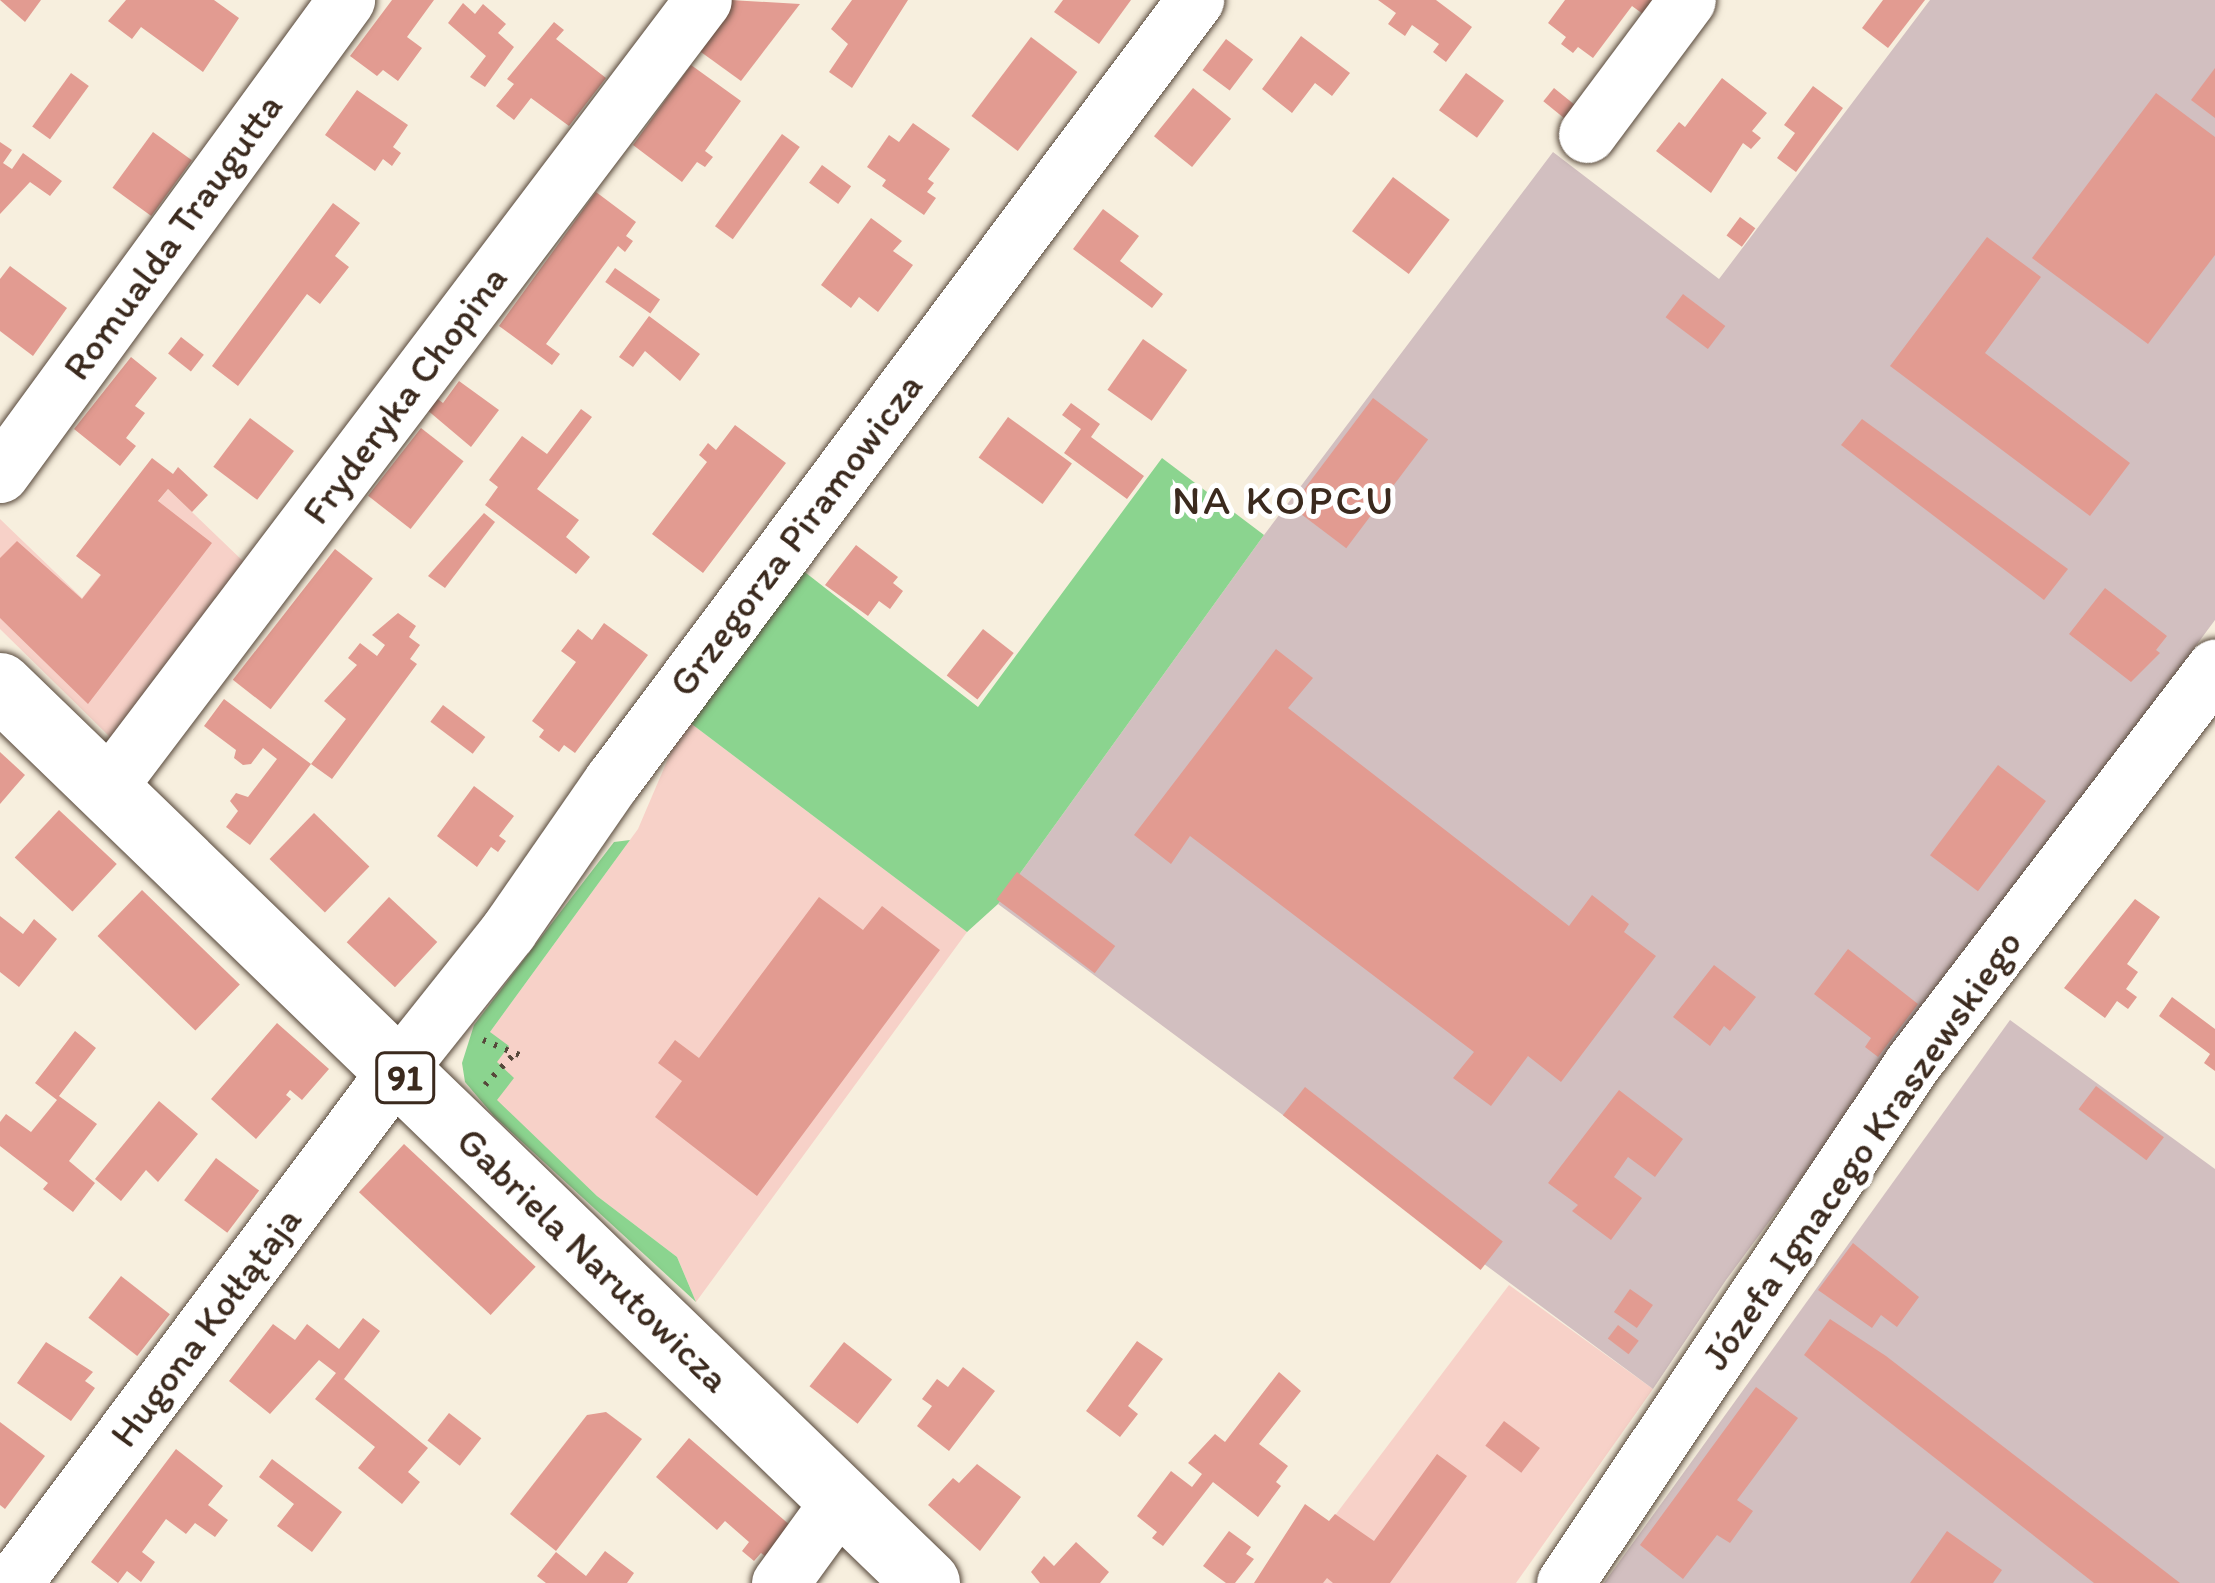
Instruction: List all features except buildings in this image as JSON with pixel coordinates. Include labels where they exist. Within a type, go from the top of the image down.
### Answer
[{"type":"main road","name":"Gabriela Narutowicza","points":[[0,686],[927,1583]]},
{"type":"street","name":"Romualda Traugutta","points":[[0,474],[346,0]]},
{"type":"street","name":"Fryderyka Chopina","points":[[106,789],[703,0]]},
{"type":"street","name":"Grzegorza Piramowicza","points":[[399,1072],[1196,0]]},
{"type":"street","points":[[1586,134],[1687,0]]},
{"type":"street","name":"Józefa Ignacego Kraszewskiego","points":[[1564,1583],[1912,1064],[2215,668]]},
{"type":"street","name":"Hugona Kołłątaja","points":[[13,1583],[399,1072]]},
{"type":"street","points":[[780,1583],[842,1499]]},
{"type":"path","points":[[464,1033],[520,1055],[472,1099]]},
{"type":"shaded area","points":[[1930,0],[2215,0],[2215,620],[1726,1280],[1653,1389],[998,904],[1264,535],[1553,152],[1719,279]]},
{"type":"shaded area","points":[[168,489],[245,563],[114,741],[0,629],[0,519],[82,598]]},
{"type":"shaded area","points":[[685,719],[967,932],[696,1302],[677,1257],[597,1196],[496,1100],[497,1062],[490,1032],[638,829]]},
{"type":"shaded area","points":[[2010,1020],[2215,1169],[2215,1583],[1604,1583]]},
{"type":"shaded area","points":[[1509,1285],[1653,1389],[1516,1583],[1284,1583]]},
{"type":"green space","points":[[1162,458],[1264,535],[998,904],[967,932],[685,719],[797,566],[978,707]]},
{"type":"green space","points":[[630,840],[490,1032],[509,1046],[497,1062],[514,1078],[497,1100],[597,1196],[677,1257],[696,1302],[494,1116],[465,1082],[462,1063],[474,1025],[614,842]]},
{"type":"district","name":"NA KOPCU","points":[[1284,500]]}]
